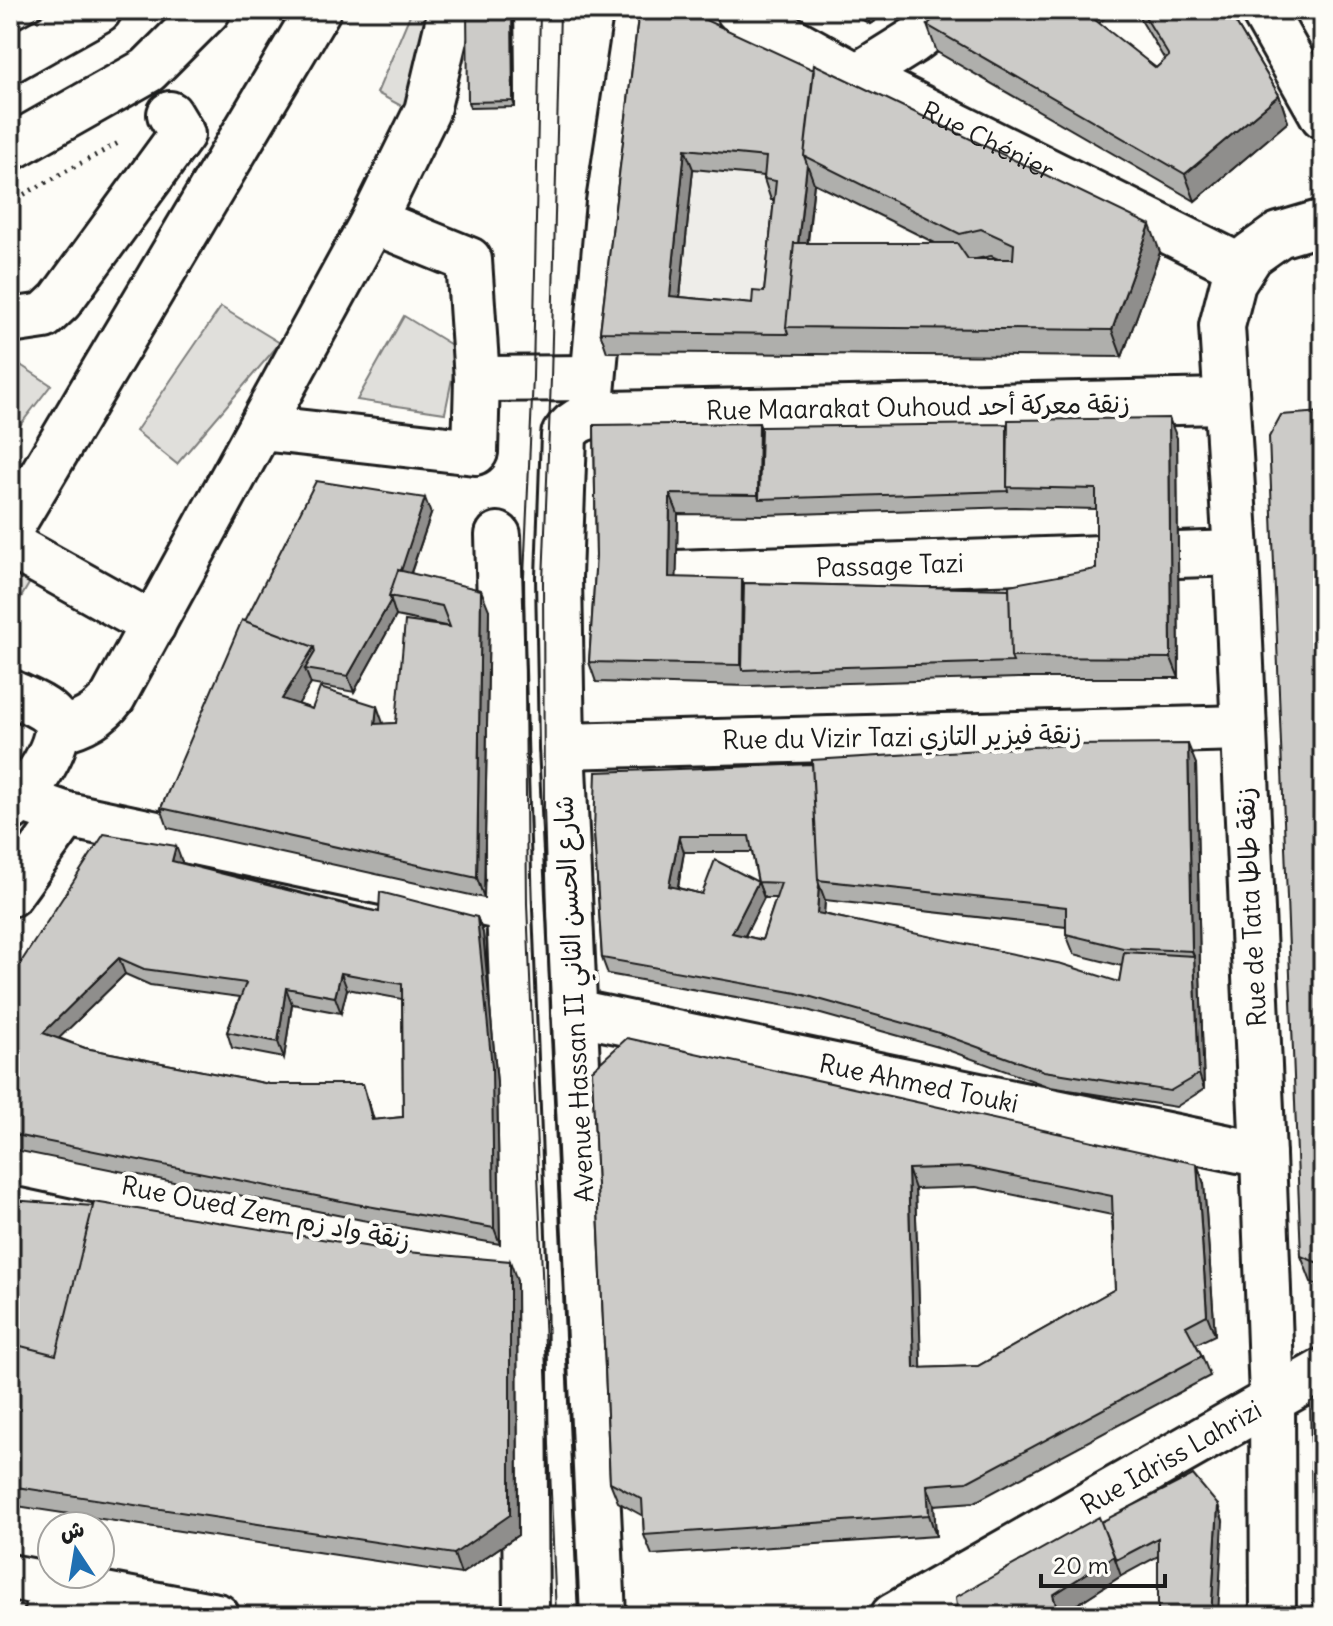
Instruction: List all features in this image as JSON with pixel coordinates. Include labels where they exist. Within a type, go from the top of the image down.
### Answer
[{"type":"street","points":[[10,60],[99,10]]},
{"type":"street","points":[[10,148],[148,70],[208,10]]},
{"type":"street","points":[[10,529],[318,10]]},
{"type":"street","points":[[58,730],[86,721],[107,705],[261,428],[373,221],[427,111],[451,10]]},
{"type":"street","points":[[597,402],[609,202],[638,10]]},
{"type":"street","name":"Rue Chénier","points":[[738,10],[857,76],[1241,267]]},
{"type":"street","points":[[857,76],[913,41],[954,10]]},
{"type":"street","points":[[1263,10],[1323,116]]},
{"type":"street","points":[[10,321],[44,316],[60,301],[182,134],[170,114]]},
{"type":"street","points":[[261,428],[475,452],[477,379],[469,260],[373,221]]},
{"type":"street","name":"Rue de Tata زنقة طاطا","points":[[1273,1616],[1272,1398],[1263,1155],[1236,553],[1222,326],[1226,302],[1241,267],[1264,245],[1308,226]]},
{"type":"street","name":"Rue Maarakat Ouhoud زنقة معركة أحد","points":[[477,379],[597,402],[1226,401]]},
{"type":"street","name":"Avenue Hassan II شارع الحسن الثاني","points":[[597,402],[570,425],[564,435],[559,577],[562,746],[603,1616]]},
{"type":"street","points":[[498,535],[523,1260],[526,1616]]},
{"type":"street","points":[[10,545],[153,625]]},
{"type":"street","points":[[1178,555],[1236,553]]},
{"type":"street","name":"Passage Tazi","points":[[676,573],[1103,558]]},
{"type":"street","points":[[559,577],[603,576]]},
{"type":"street","points":[[10,692],[52,716],[58,730],[57,742],[16,804],[509,909]]},
{"type":"street","name":"Rue du Vizir Tazi زنقة فيزير التازي","points":[[562,746],[1243,728]]},
{"type":"street","points":[[10,894],[67,815]]},
{"type":"street","name":"Rue Ahmed Touki","points":[[574,1012],[1263,1155]]},
{"type":"street","name":"Rue Oued Zem زنقة واد زم","points":[[10,1161],[248,1212],[523,1260]]},
{"type":"street","name":"Rue Idriss Lahrizi","points":[[893,1616],[1323,1371]]},
{"type":"street","points":[[29,1592],[217,1616]]},
{"type":"shaded area","points":[[412,10],[423,10],[437,17],[407,109],[377,93]]},
{"type":"shaded area","points":[[648,11],[813,183],[795,354],[607,353]]},
{"type":"shaded area","points":[[221,307],[280,343],[177,464],[136,431]]},
{"type":"shaded area","points":[[404,316],[458,349],[445,413],[357,400]]},
{"type":"shaded area","points":[[19,364],[51,385],[10,438],[10,372]]},
{"type":"shaded area","points":[[10,557],[36,572],[10,616]]},
{"type":"building","points":[[467,10],[512,10],[513,101],[468,102]]},
{"type":"building","points":[[639,10],[684,10],[814,70],[798,243],[794,243],[786,327],[788,334],[600,332]],"holes":[[[685,149],[766,157],[764,179],[776,181],[764,292],[753,291],[752,304],[670,296]]]},
{"type":"building","points":[[943,10],[1091,10],[1095,20],[1156,68],[1169,56],[1141,10],[1228,10],[1279,95],[1185,174],[927,25]]},
{"type":"building","points":[[814,64],[1150,225],[1112,330],[786,327],[794,243],[957,243],[968,259],[1013,259],[1014,244],[981,229],[960,234],[804,156]]},
{"type":"building","points":[[1323,412],[1323,1265],[1301,1256],[1269,437],[1281,415]]},
{"type":"building","points":[[1169,418],[1171,658],[1011,657],[1009,585],[1096,569],[1096,489],[1007,487],[1008,420]]},
{"type":"building","points":[[759,423],[758,495],[670,494],[669,577],[742,579],[741,665],[589,662],[596,556],[594,425]]},
{"type":"building","points":[[1007,424],[1008,491],[759,499],[761,427]]},
{"type":"building","points":[[316,481],[425,498],[401,571],[398,570],[389,596],[391,600],[348,676],[305,669],[315,652],[314,647],[245,621]]},
{"type":"building","points":[[398,570],[481,590],[477,878],[161,808],[242,620],[314,647],[282,699],[312,709],[320,688],[377,706],[375,724],[396,723],[405,621],[450,627],[442,606],[389,596]]},
{"type":"building","points":[[744,583],[1009,589],[1013,662],[742,670]]},
{"type":"building","points":[[1188,744],[1192,951],[1123,948],[1066,934],[1066,907],[818,880],[812,760],[1067,745]]},
{"type":"building","points":[[812,764],[819,884],[817,913],[1062,964],[1119,982],[1124,952],[1194,956],[1199,1074],[1170,1091],[1044,1071],[936,1032],[797,993],[602,958],[594,831],[596,772]],"holes":[[[679,836],[749,836],[758,882],[715,860],[702,894],[669,886]],[[758,882],[781,883],[762,940],[732,933]]]},
{"type":"building","points":[[104,834],[176,846],[172,861],[359,908],[379,912],[380,892],[477,917],[492,1067],[494,1228],[356,1204],[10,1134],[10,979]],"holes":[[[119,958],[144,969],[246,983],[227,1032],[278,1042],[286,988],[335,997],[341,973],[402,984],[403,1117],[372,1120],[363,1084],[269,1084],[85,1048],[43,1033]]]},
{"type":"building","points":[[627,1038],[1197,1164],[1207,1315],[1186,1326],[1202,1356],[967,1482],[927,1485],[929,1515],[644,1535],[642,1499],[610,1482],[592,1070]],"holes":[[[969,1167],[1112,1196],[1115,1289],[978,1366],[914,1368],[908,1169]]]},
{"type":"building","points":[[10,1200],[93,1206],[56,1355],[17,1345],[10,1374]]},
{"type":"building","points":[[94,1202],[395,1251],[510,1261],[510,1515],[454,1554],[10,1486],[10,1374],[17,1345],[56,1355]]},
{"type":"building","points":[[1323,1395],[1323,1607],[1314,1605],[1310,1402]]},
{"type":"building","points":[[1193,1475],[1218,1505],[1211,1616],[1158,1616],[1158,1538],[1116,1560],[1101,1522]]},
{"type":"building","points":[[1099,1517],[1114,1556],[1053,1595],[1059,1616],[958,1616],[956,1597]]},
{"type":"tram line","points":[[540,10],[533,377],[524,577],[527,904],[556,1616]]},
{"type":"tram line","points":[[560,10],[543,581],[544,806],[550,1014],[578,1616]]}]
